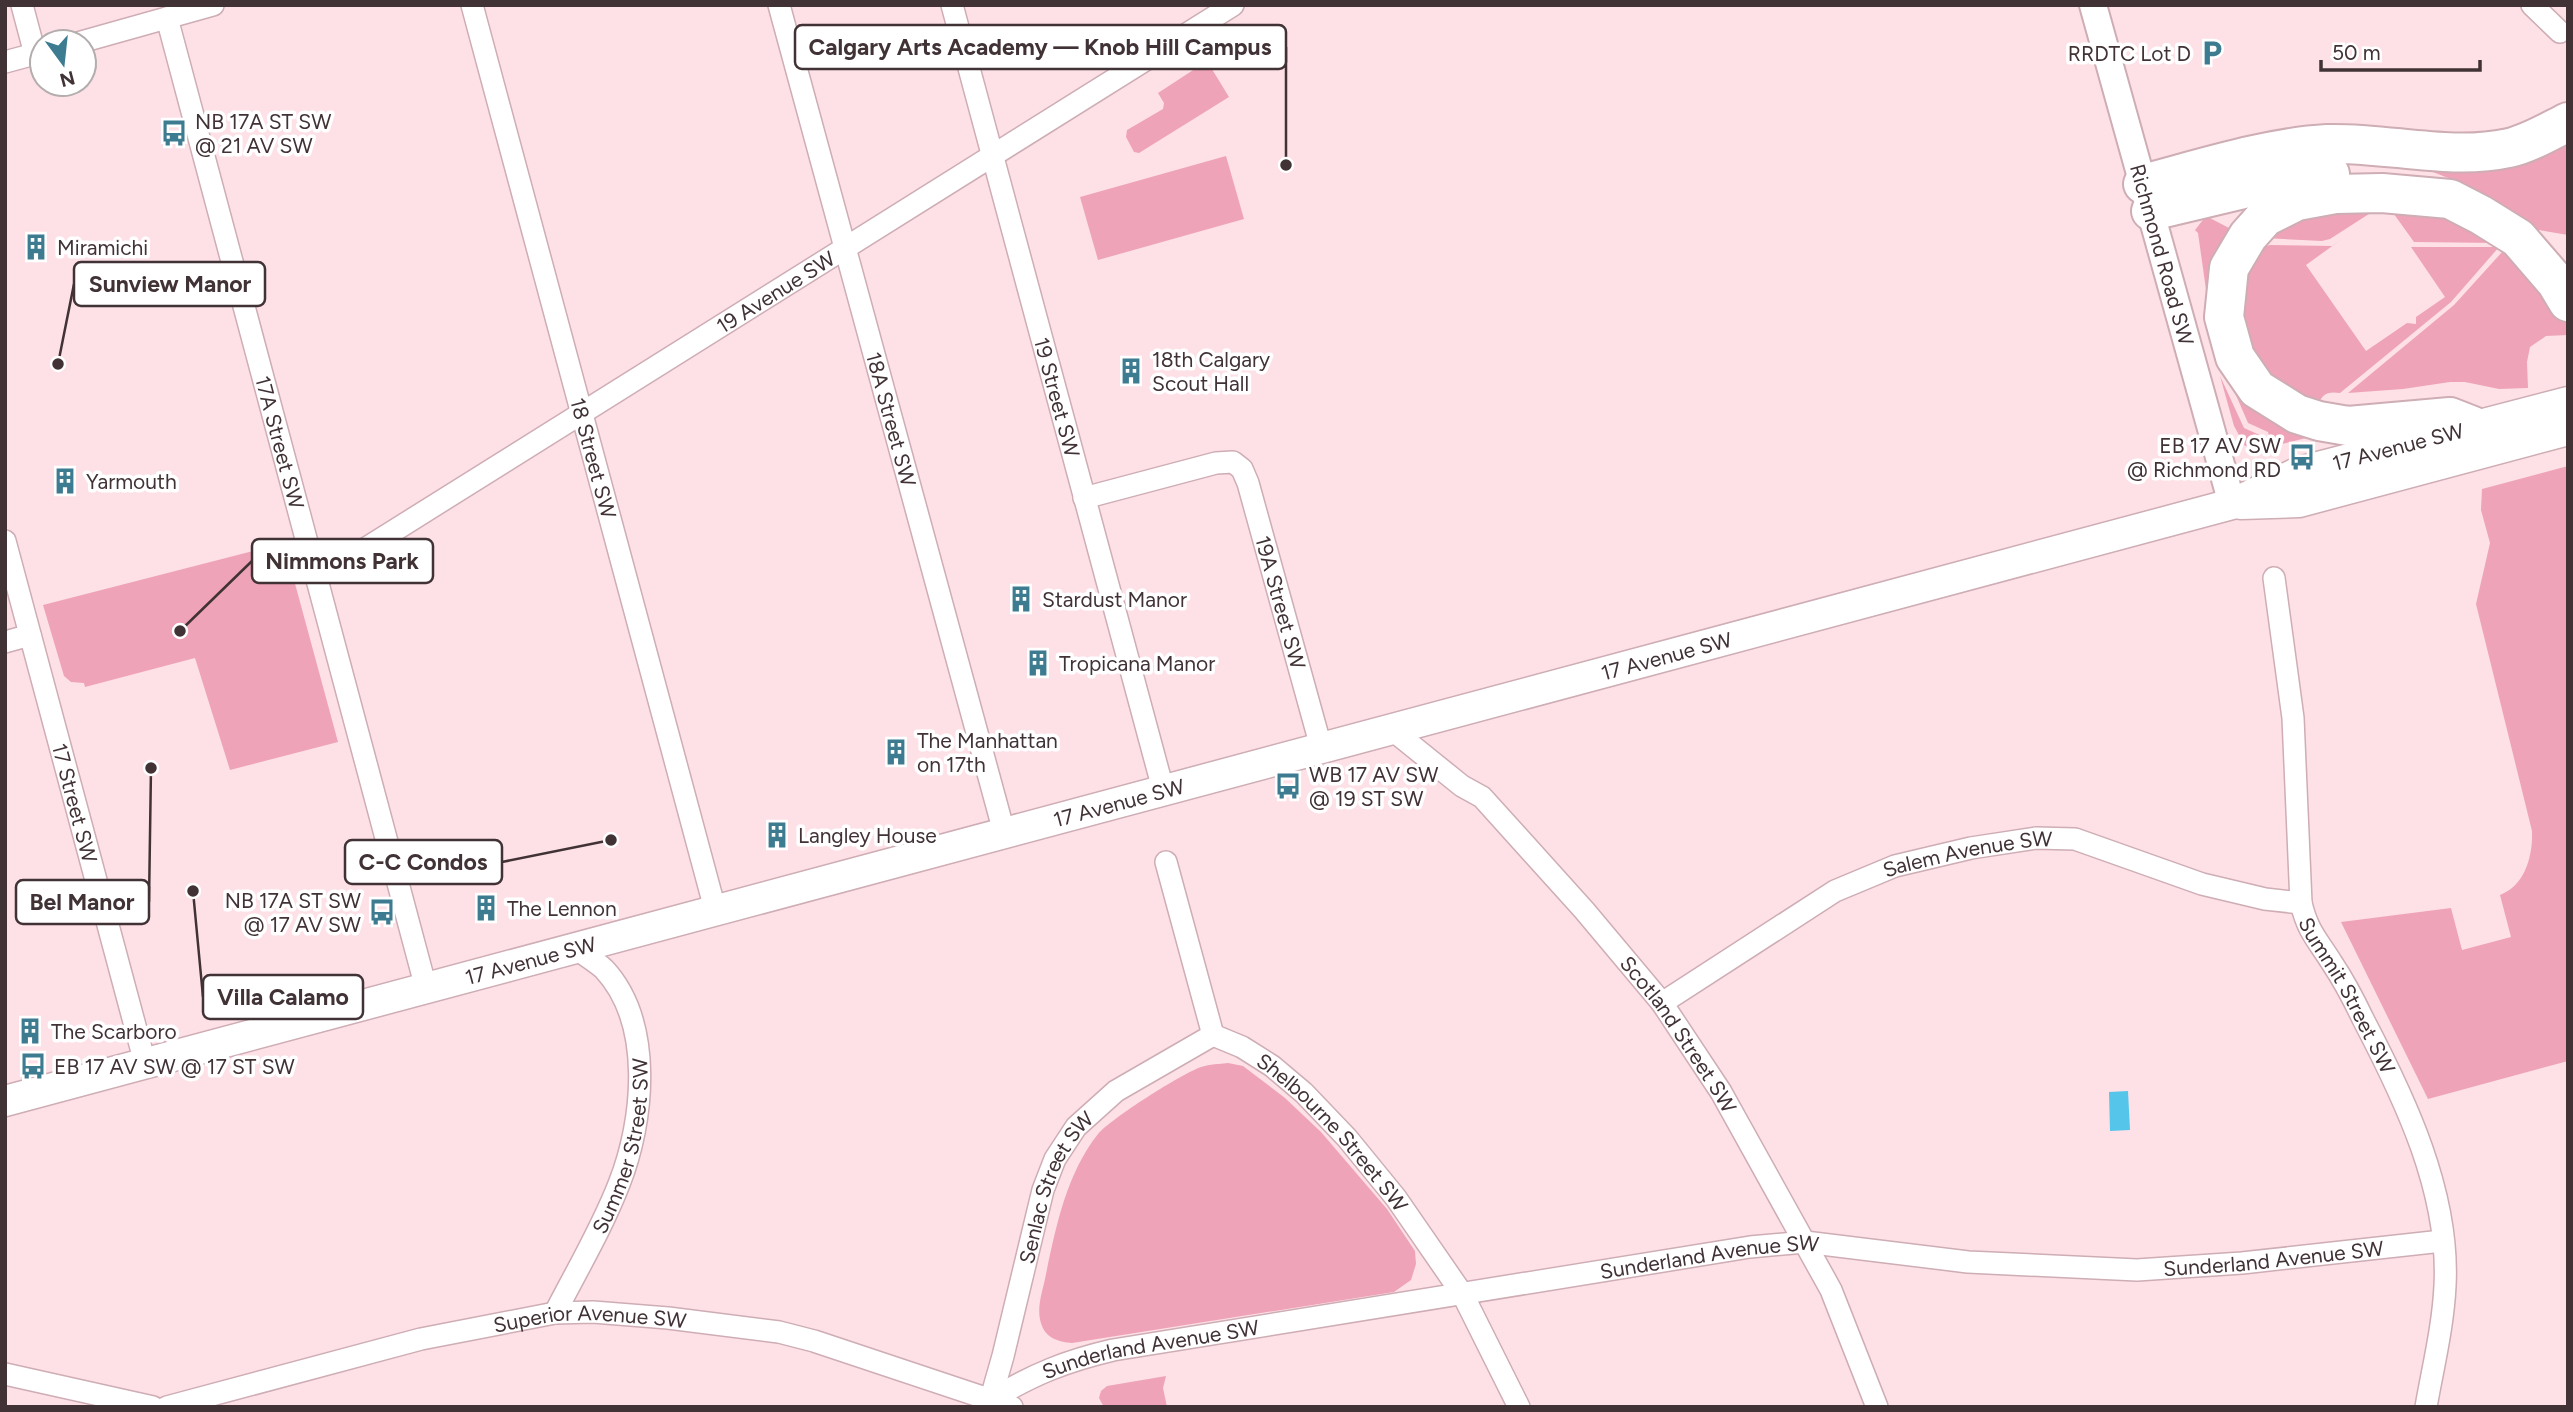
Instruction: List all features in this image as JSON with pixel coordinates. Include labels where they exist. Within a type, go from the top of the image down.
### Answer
[{"type":"highway","points":[[2147,197],[2274,152],[2325,144],[2369,144],[2450,154],[2511,148],[2568,122]]},
{"type":"highway","points":[[2147,197],[2311,175],[2357,173],[2403,181],[2450,199],[2518,238],[2556,282],[2568,302]]},
{"type":"highway","points":[[2450,199],[2382,193],[2335,194],[2297,201],[2265,217],[2248,236],[2229,268],[2224,317],[2235,357],[2258,389],[2297,414],[2348,426],[2450,417],[2473,426]]},
{"type":"main road","name":"17 Avenue SW","points":[[2232,504],[2299,502],[2565,417]]},
{"type":"main road","name":"17 Avenue SW","points":[[5,1101],[2232,504],[2291,475],[2473,426],[2565,417]]},
{"type":"street","points":[[22,5],[30,28]]},
{"type":"street","points":[[98,37],[213,5]]},
{"type":"street","name":"18 Street SW","points":[[472,5],[715,909]]},
{"type":"street","name":"18A Street SW","points":[[779,5],[1004,832]]},
{"type":"street","name":"19 Street SW","points":[[952,5],[1163,789]]},
{"type":"street","name":"19 Avenue SW","points":[[317,579],[1233,5]]},
{"type":"street","name":"Richmond Road SW","points":[[2093,5],[2232,504]]},
{"type":"street","points":[[2532,5],[2560,32]]},
{"type":"street","name":"17A Street SW","points":[[167,18],[426,988]]},
{"type":"street","points":[[5,62],[28,56]]},
{"type":"street","name":"19A Street SW","points":[[1084,498],[1216,463],[1233,462],[1242,469],[1321,747]]},
{"type":"street","name":"17 Street SW","points":[[5,541],[145,1063]]},
{"type":"street","name":"Summit Street SW","points":[[2274,578],[2293,718],[2301,903],[2307,926],[2333,964],[2387,1065],[2416,1135],[2434,1192],[2442,1241],[2445,1284],[2426,1407]]},
{"type":"street","points":[[5,642],[30,635]]},
{"type":"street","name":"Scotland Street SW","points":[[1390,728],[1462,786],[1482,797],[1584,910],[1662,1003],[1721,1092],[1831,1290],[1877,1407]]},
{"type":"street","name":"Salem Avenue SW","points":[[1662,1003],[1835,891],[1895,866],[1971,848],[2036,838],[2075,839],[2202,884],[2265,899],[2301,903]]},
{"type":"street","points":[[1166,862],[1213,1034]]},
{"type":"street","name":"Summer Street SW","points":[[555,1313],[620,1182],[639,1102],[639,1061],[632,1020],[605,971],[574,947]]},
{"type":"street","name":"Shelbourne Street SW","points":[[1213,1034],[1242,1047],[1272,1066],[1347,1138],[1396,1198],[1463,1295],[1519,1407]]},
{"type":"street","name":"Senlac Street SW","points":[[997,1404],[1043,1189],[1055,1159],[1076,1127],[1116,1091],[1213,1034]]},
{"type":"street","name":"Sunderland Avenue SW","points":[[997,1404],[1032,1376],[1074,1359],[1113,1350],[1750,1247],[1805,1242],[1968,1262],[2137,1270],[2306,1257],[2442,1241]]},
{"type":"street","name":"Superior Avenue SW","points":[[167,1407],[378,1349],[555,1313],[593,1312],[779,1332],[997,1404]]},
{"type":"street","points":[[5,1374],[153,1407]]},
{"type":"shaded area","points":[[1207,61],[1229,97],[1139,153],[1134,152],[1126,137],[1127,130],[1163,109],[1164,103],[1158,93]]},
{"type":"shaded area","points":[[2568,142],[2568,235],[2533,229],[2473,188],[2433,172],[2436,163]]},
{"type":"shaded area","points":[[1226,156],[1244,219],[1098,260],[1080,197]]},
{"type":"shaded area","points":[[2376,201],[2442,213],[2475,226],[2498,243],[2414,242],[2386,203],[2330,239],[2322,241],[2264,238],[2290,218],[2316,207],[2344,202]]},
{"type":"shaded area","points":[[2206,216],[2231,229],[2213,304],[2310,437],[2282,444],[2270,439],[2268,432],[2248,423],[2220,358],[2209,311],[2198,233],[2195,230]]},
{"type":"shaded area","points":[[2342,239],[2306,265],[2366,351],[2407,323],[2416,324],[2416,317],[2445,297],[2411,247],[2499,247],[2451,302],[2340,393],[2326,394],[2317,407],[2289,394],[2252,356],[2241,318],[2242,284],[2257,249],[2270,245],[2332,246]]},
{"type":"shaded area","points":[[2511,250],[2568,313],[2568,335],[2546,336],[2530,347],[2527,362],[2528,388],[2499,389],[2465,382],[2450,382],[2348,393],[2454,305],[2503,251]]},
{"type":"shaded area","points":[[2220,376],[2244,428],[2262,436],[2263,441],[2245,446],[2234,426]]},
{"type":"shaded area","points":[[2568,466],[2568,1061],[2428,1099],[2341,922],[2451,908],[2462,950],[2511,937],[2500,895],[2516,885],[2526,869],[2532,831],[2476,604],[2490,543],[2481,510],[2482,489]]},
{"type":"shaded area","points":[[284,543],[338,742],[230,770],[195,658],[85,687],[84,683],[71,682],[64,676],[43,605]]},
{"type":"shaded area","points":[[1228,1063],[1243,1066],[1285,1098],[1321,1132],[1387,1209],[1415,1251],[1416,1264],[1411,1280],[1394,1292],[1072,1343],[1051,1337],[1040,1320],[1040,1300],[1064,1201],[1087,1149],[1106,1127],[1163,1087],[1201,1067]]},
{"type":"shaded area","points":[[1166,1376],[1163,1388],[1167,1407],[1104,1407],[1099,1398],[1101,1391],[1107,1386]]},
{"type":"water","points":[[2128,1091],[2130,1130],[2110,1131],[2109,1092]]},
{"type":"place","name":"RRDTC Lot D","points":[[2212,53]]},
{"type":"place","name":"NB 17A ST SW @ 21 AV SW","points":[[174,133]]},
{"type":"place","name":"Calgary Arts Academy — Knob Hill Campus","points":[[1286,165]]},
{"type":"place","name":"Miramichi","points":[[36,247]]},
{"type":"place","name":"Sunview Manor","points":[[58,364]]},
{"type":"place","name":"18th Calgary Scout Hall","points":[[1131,371]]},
{"type":"place","name":"EB 17 AV SW @ Richmond RD","points":[[2302,457]]},
{"type":"place","name":"Yarmouth","points":[[65,481]]},
{"type":"place","name":"Stardust Manor","points":[[1021,599]]},
{"type":"place","name":"Nimmons Park","points":[[180,631]]},
{"type":"place","name":"Tropicana Manor","points":[[1038,663]]},
{"type":"place","name":"The Manhattan on 17th","points":[[896,752]]},
{"type":"place","name":"Bel Manor","points":[[151,768]]},
{"type":"place","name":"WB 17 AV SW @ 19 ST SW","points":[[1288,786]]},
{"type":"place","name":"Langley House","points":[[777,835]]},
{"type":"place","name":"C-C Condos","points":[[611,840]]},
{"type":"place","name":"Villa Calamo","points":[[193,891]]},
{"type":"place","name":"The Lennon","points":[[486,908]]},
{"type":"place","name":"NB 17A ST SW @ 17 AV SW","points":[[382,912]]},
{"type":"place","name":"The Scarboro","points":[[30,1031]]},
{"type":"place","name":"EB 17 AV SW @ 17 ST SW","points":[[33,1066]]}]
